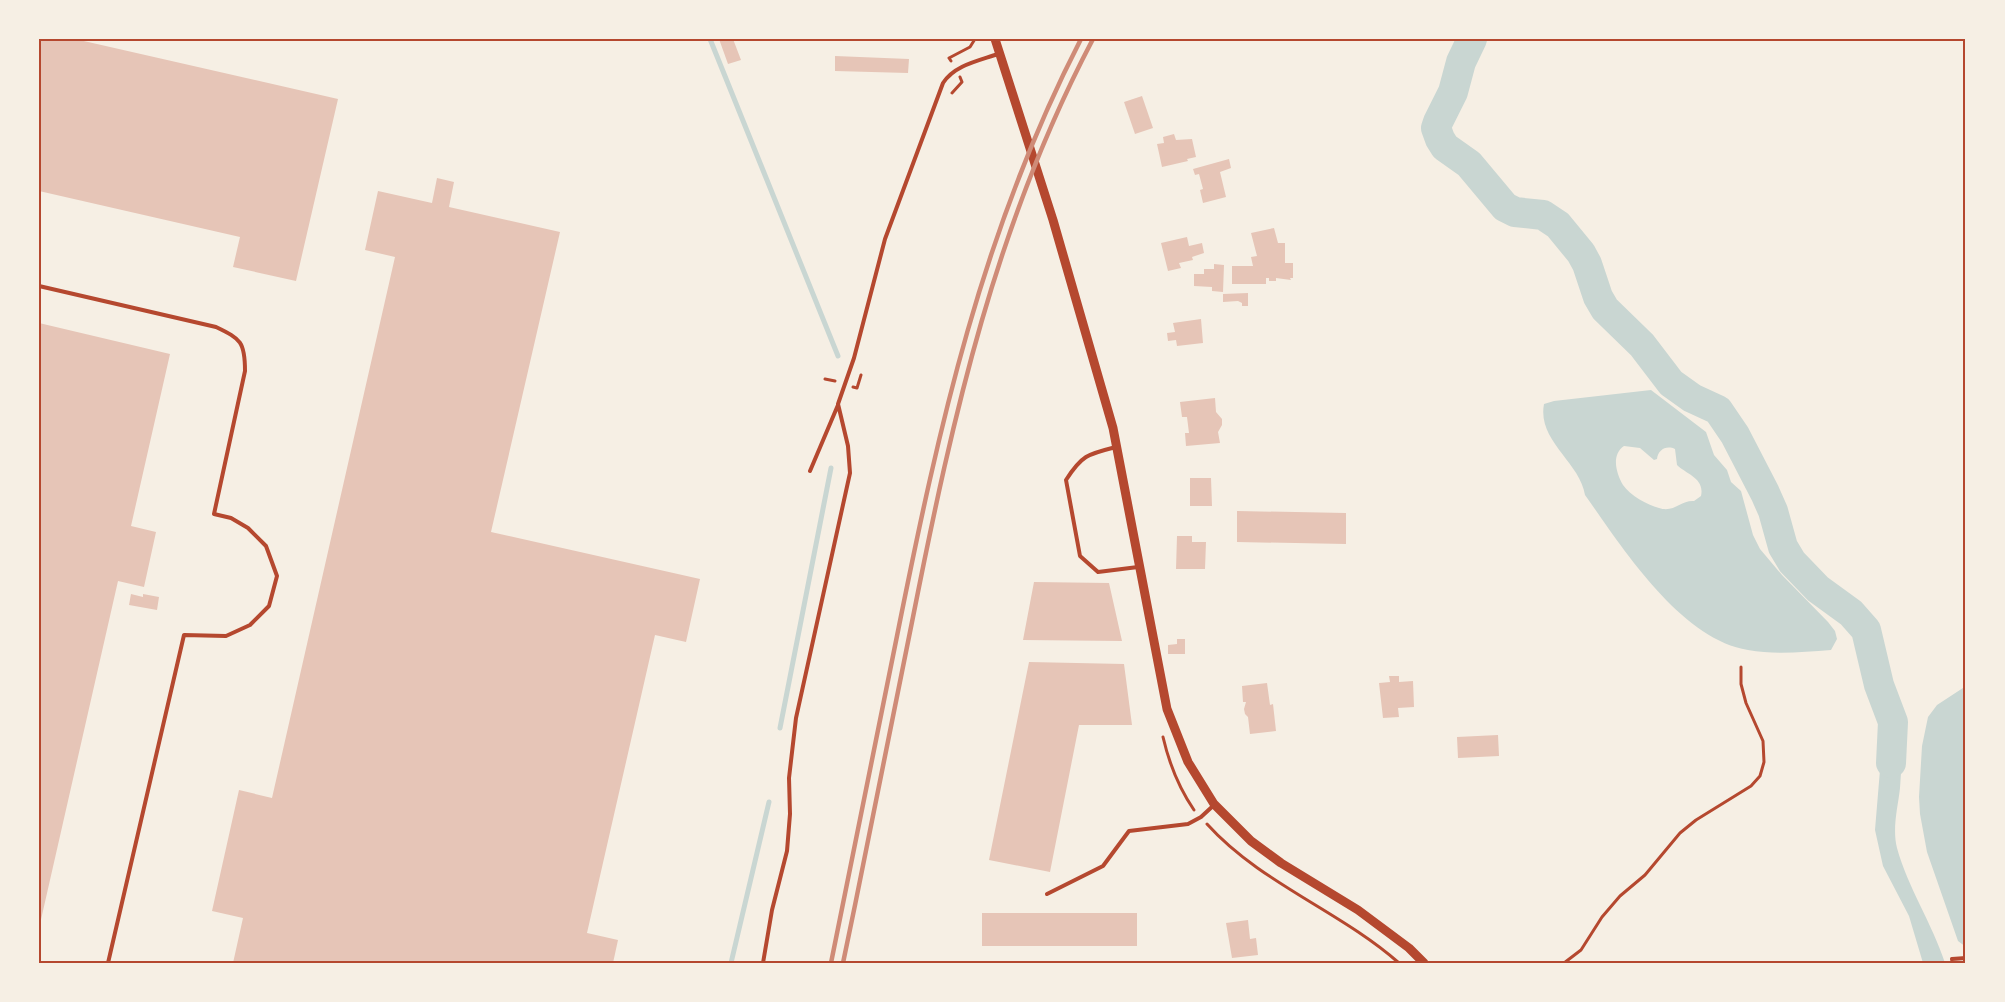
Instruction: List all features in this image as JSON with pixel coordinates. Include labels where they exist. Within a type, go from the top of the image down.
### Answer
[{"type":"street","points":[[994,39],[1053,220],[1113,428],[1167,709],[1188,762],[1214,804],[1251,841],[1281,863],[1358,910],[1409,948],[1424,963]]},
{"type":"lane","points":[[810,471],[846,384],[885,240],[937,96],[949,74],[999,54]]},
{"type":"lane","points":[[39,286],[216,327],[233,335],[245,350],[245,371],[214,514],[231,518],[248,528],[266,546],[277,576],[269,606],[250,625],[226,636],[184,635],[108,963]]},
{"type":"lane","points":[[764,963],[772,910],[787,851],[790,814],[789,778],[796,718],[850,473],[848,446],[838,404]]},
{"type":"lane","points":[[1117,447],[1094,453],[1078,461],[1066,480],[1080,556],[1098,572],[1141,566]]},
{"type":"lane","points":[[1047,894],[1103,866],[1129,831],[1188,824],[1201,817],[1214,804]]},
{"type":"lane","points":[[1953,963],[1952,959],[1966,958]]},
{"type":"path","points":[[949,98],[962,82],[949,58],[970,47],[975,39]]},
{"type":"path","points":[[825,379],[857,388],[864,366]]},
{"type":"path","points":[[1564,963],[1581,950],[1602,917],[1620,896],[1645,874],[1680,833],[1696,820],[1752,786],[1760,776],[1764,762],[1762,741],[1746,703],[1741,684],[1741,667]]},
{"type":"path","points":[[1161,730],[1182,791],[1201,817],[1222,839],[1249,862],[1343,921],[1399,963]]},
{"type":"path","points":[[1485,963],[1497,963]]},
{"type":"shaded area","points":[[1651,390],[1706,432],[1714,455],[1727,470],[1731,482],[1741,491],[1753,535],[1760,549],[1835,631],[1837,639],[1831,650],[1779,653],[1748,650],[1723,642],[1699,628],[1676,610],[1635,564],[1585,495],[1576,472],[1547,429],[1544,404]],"holes":[[[1624,446],[1640,448],[1654,460],[1663,449],[1675,449],[1677,465],[1698,481],[1701,496],[1694,501],[1669,509],[1649,505],[1634,496],[1620,480],[1616,459]]]},
{"type":"shaded area","points":[[1966,686],[1966,947],[1958,941],[1927,852],[1919,797],[1922,746],[1928,717],[1937,705]]},
{"type":"shaded area","points":[[1884,722],[1900,723],[1901,780],[1895,825],[1897,848],[1907,877],[1945,963],[1923,963],[1909,916],[1883,866],[1875,830]]},
{"type":"building","points":[[39,39],[75,39],[338,99],[296,281],[233,267],[240,237],[39,191]]},
{"type":"building","points":[[719,39],[733,39],[741,60],[728,64]]},
{"type":"building","points":[[835,56],[909,59],[908,73],[835,71]]},
{"type":"building","points":[[1142,96],[1153,128],[1135,134],[1124,102]]},
{"type":"building","points":[[1174,134],[1176,140],[1192,139],[1196,157],[1162,167],[1157,144],[1164,143],[1163,137]]},
{"type":"building","points":[[1229,159],[1231,168],[1220,172],[1226,197],[1203,203],[1200,190],[1203,189],[1199,174],[1195,175],[1193,169]]},
{"type":"building","points":[[437,178],[454,182],[449,207],[560,232],[491,532],[700,579],[686,642],[655,635],[587,933],[618,940],[613,963],[233,963],[243,918],[212,911],[239,790],[272,798],[395,257],[365,250],[378,191],[432,203]]},
{"type":"building","points":[[1274,228],[1278,243],[1285,243],[1285,263],[1293,263],[1293,278],[1290,278],[1291,280],[1276,278],[1276,281],[1269,281],[1269,278],[1266,278],[1266,284],[1232,284],[1232,266],[1253,266],[1251,257],[1257,256],[1251,233]]},
{"type":"building","points":[[1187,237],[1189,246],[1202,243],[1204,253],[1192,257],[1193,260],[1179,263],[1181,268],[1168,271],[1161,243]]},
{"type":"building","points":[[1214,264],[1224,265],[1223,292],[1212,291],[1212,287],[1194,286],[1194,274],[1204,274],[1204,269],[1214,269]]},
{"type":"building","points":[[1248,293],[1248,306],[1242,306],[1242,303],[1238,301],[1223,302],[1223,294]]},
{"type":"building","points":[[1201,319],[1203,343],[1177,346],[1176,340],[1168,341],[1167,333],[1175,332],[1173,323]]},
{"type":"building","points":[[39,323],[170,354],[131,526],[156,532],[144,587],[118,581],[40,924]]},
{"type":"building","points":[[1215,398],[1216,412],[1222,419],[1218,432],[1220,443],[1186,446],[1185,433],[1189,433],[1187,417],[1182,417],[1180,402]]},
{"type":"building","points":[[1190,478],[1211,478],[1212,506],[1190,506]]},
{"type":"building","points":[[1237,511],[1346,513],[1346,544],[1237,542]]},
{"type":"building","points":[[1177,536],[1192,536],[1192,542],[1206,542],[1205,569],[1176,569]]},
{"type":"building","points":[[1034,582],[1109,583],[1122,641],[1023,640]]},
{"type":"building","points":[[131,594],[159,597],[157,610],[129,605]]},
{"type":"building","points":[[1177,639],[1185,639],[1185,654],[1168,654],[1168,645],[1177,644]]},
{"type":"building","points":[[1029,662],[1124,664],[1132,725],[1079,725],[1050,872],[989,860]]},
{"type":"building","points":[[1389,676],[1399,676],[1399,682],[1413,681],[1414,707],[1398,708],[1399,717],[1383,718],[1379,683],[1390,682]]},
{"type":"building","points":[[1267,683],[1270,705],[1273,704],[1276,731],[1250,734],[1248,717],[1244,709],[1246,702],[1243,702],[1242,686]]},
{"type":"building","points":[[1498,735],[1499,756],[1458,758],[1457,737]]},
{"type":"building","points":[[982,913],[1137,913],[1137,946],[982,946]]},
{"type":"building","points":[[1248,920],[1250,939],[1256,938],[1258,955],[1232,958],[1226,923]]},
{"type":"waterway","points":[[710,39],[838,356]]},
{"type":"waterway","points":[[1472,39],[1461,62],[1453,92],[1436,128],[1440,139],[1445,147],[1469,164],[1505,207],[1515,212],[1543,215],[1558,225],[1581,253],[1605,309],[1642,345],[1671,383],[1692,398],[1718,410],[1735,435],[1765,493],[1773,511],[1783,547],[1792,562],[1818,589],[1851,613],[1866,630],[1879,685],[1893,722],[1891,763]]},
{"type":"waterway","points":[[780,728],[831,468]]},
{"type":"waterway","points":[[731,963],[769,802]]},
{"type":"railway","points":[[831,963],[913,558],[948,405],[968,331],[990,257],[1016,184],[1046,111],[1081,39]]},
{"type":"railway","points":[[843,963],[928,542],[962,394],[1004,249],[1059,108],[1093,39]]}]
